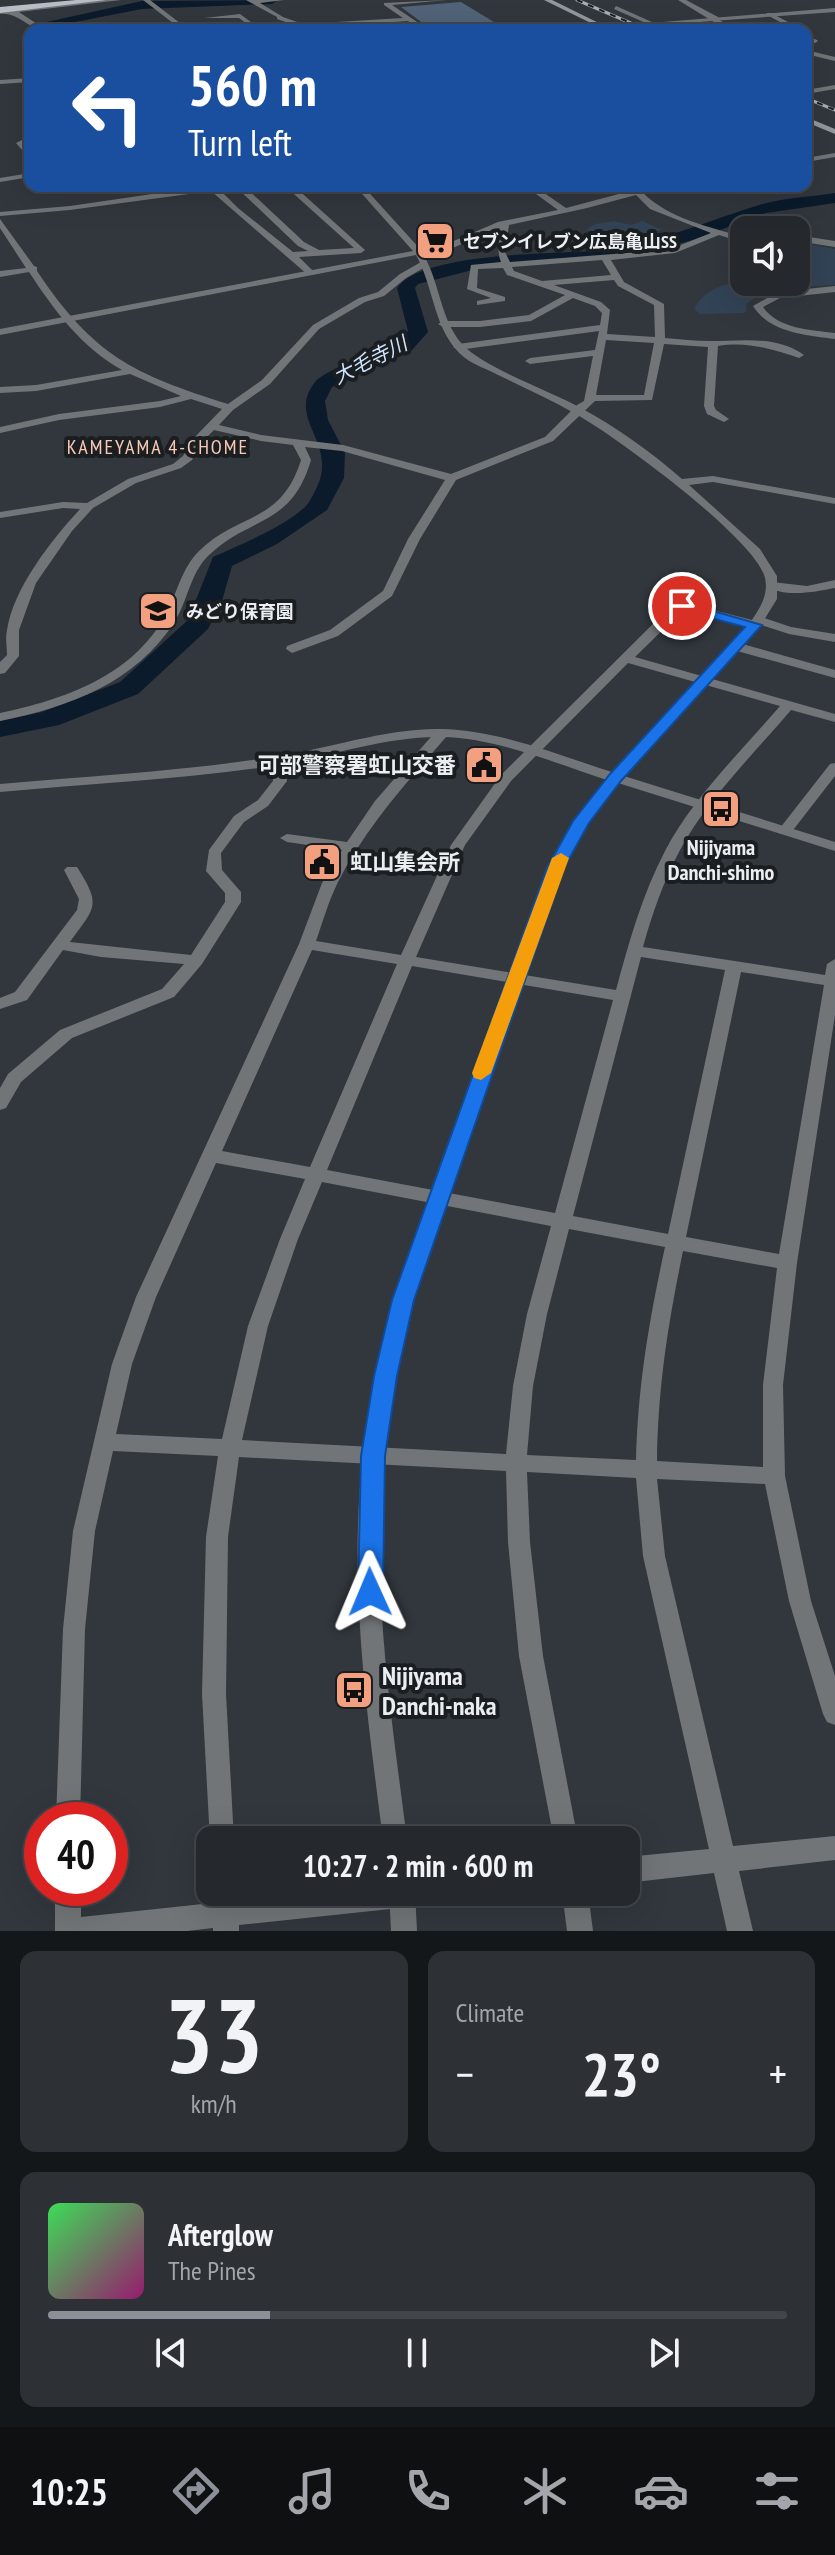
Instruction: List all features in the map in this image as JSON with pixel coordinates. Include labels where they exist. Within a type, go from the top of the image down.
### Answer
[{"type":"highway","points":[[2,9],[66,0]]},
{"type":"highway","points":[[2,9],[102,0]]},
{"type":"main road","points":[[547,0],[597,24]]},
{"type":"main road","points":[[812,122],[835,132]]},
{"type":"street","points":[[2,9],[45,0]]},
{"type":"street","points":[[82,3],[118,0]]},
{"type":"street","points":[[146,0],[178,24]]},
{"type":"street","points":[[250,1],[281,0]]},
{"type":"street","points":[[417,24],[386,4],[444,0]]},
{"type":"street","points":[[681,0],[723,24]]},
{"type":"street","points":[[250,1],[292,24]]},
{"type":"street","points":[[616,8],[650,23]]},
{"type":"street","points":[[2,9],[31,24]]},
{"type":"street","points":[[643,24],[835,10]]},
{"type":"street","points":[[769,14],[788,24]]},
{"type":"street","points":[[207,18],[240,16],[251,24]]},
{"type":"street","points":[[326,17],[335,24]]},
{"type":"street","points":[[348,24],[409,19]]},
{"type":"street","points":[[812,53],[835,59]]},
{"type":"street","points":[[0,82],[24,80]]},
{"type":"street","points":[[812,91],[835,87]]},
{"type":"street","points":[[812,159],[835,155]]},
{"type":"street","points":[[0,180],[24,176]]},
{"type":"street","points":[[0,214],[70,208],[178,192]]},
{"type":"street","points":[[217,192],[259,233],[292,255],[311,273]]},
{"type":"street","points":[[245,192],[301,244],[319,253]]},
{"type":"street","points":[[292,255],[361,250],[296,192]]},
{"type":"street","points":[[364,192],[419,252],[443,324],[458,347],[480,362],[579,411],[623,438],[756,551],[765,562],[772,586],[771,599],[756,622],[616,777],[581,821],[555,868],[403,1300],[385,1376],[373,1456],[369,1562],[375,1681],[393,1826]]},
{"type":"street","points":[[538,192],[564,210]]},
{"type":"street","points":[[0,332],[452,245],[501,224],[639,193],[653,207],[693,225],[730,236]]},
{"type":"street","points":[[0,222],[87,341],[132,371],[229,408]]},
{"type":"street","points":[[292,649],[334,633],[388,593],[414,539],[452,478],[549,439],[593,398],[607,312],[604,308],[516,277],[505,260],[505,226],[501,224]]},
{"type":"street","points":[[480,303],[502,299],[472,289],[474,267],[505,260],[606,259],[675,250],[716,232]]},
{"type":"street","points":[[810,240],[832,244]]},
{"type":"street","points":[[593,398],[648,398],[658,340],[659,304],[621,284],[606,259]]},
{"type":"street","points":[[0,670],[13,656],[13,630],[30,583],[68,529],[89,506],[132,481],[177,466],[188,458],[194,444],[229,408],[266,382],[316,327],[362,300],[381,294],[403,276],[425,266]]},
{"type":"street","points":[[0,274],[34,269]]},
{"type":"street","points":[[539,285],[547,281],[617,277]]},
{"type":"street","points":[[835,289],[778,295],[758,306],[763,315],[780,323],[835,336]]},
{"type":"street","points":[[443,324],[531,318],[571,296]]},
{"type":"street","points":[[458,324],[472,347]]},
{"type":"street","points":[[458,347],[603,332],[658,340],[713,344],[730,341],[784,347],[799,355]]},
{"type":"street","points":[[713,344],[709,406],[711,412],[724,419]]},
{"type":"street","points":[[530,361],[599,352]]},
{"type":"street","points":[[0,390],[36,388],[132,371]]},
{"type":"street","points":[[0,430],[59,417],[160,404],[191,396]]},
{"type":"street","points":[[212,426],[261,438],[343,448],[452,478]]},
{"type":"street","points":[[0,717],[35,711],[68,699],[109,680],[136,660],[169,619],[188,571],[202,554],[224,536],[274,510],[297,487],[306,460],[301,443]]},
{"type":"street","points":[[679,483],[713,479],[835,501]]},
{"type":"street","points":[[0,515],[63,505],[89,506]]},
{"type":"street","points":[[772,586],[807,590],[835,584]]},
{"type":"street","points":[[221,1826],[215,1663],[217,1537],[230,1449],[258,1326],[289,1239],[458,845],[506,778],[530,751],[676,608],[682,606],[835,638]]},
{"type":"street","points":[[735,646],[835,674]]},
{"type":"street","points":[[625,658],[835,718]]},
{"type":"street","points":[[563,1826],[531,1656],[519,1542],[516,1463],[523,1386],[560,1220],[635,951],[660,874],[702,806],[789,704]]},
{"type":"street","points":[[69,1802],[74,1629],[84,1531],[122,1364],[146,1297],[307,944],[330,883],[380,804],[442,733]]},
{"type":"street","points":[[0,788],[279,762],[377,740],[442,733],[474,736],[530,751],[835,847]]},
{"type":"street","points":[[0,1104],[14,1078],[66,1034],[168,993],[196,960],[233,902],[233,892],[214,871],[214,853],[239,819],[263,803],[280,781],[279,762]]},
{"type":"street","points":[[785,831],[835,767]]},
{"type":"street","points":[[287,838],[351,847]]},
{"type":"street","points":[[0,1004],[21,996],[85,910],[87,899],[72,870]]},
{"type":"street","points":[[307,944],[622,996]]},
{"type":"street","points":[[60,945],[101,952],[196,960]]},
{"type":"street","points":[[635,951],[734,967],[833,972],[787,1263],[773,1385],[774,1476],[800,1601],[835,1714]]},
{"type":"street","points":[[734,967],[659,1320],[648,1398],[646,1470],[654,1556],[740,1931]]},
{"type":"street","points":[[210,1155],[787,1263]]},
{"type":"street","points":[[104,1442],[774,1476]]},
{"type":"street","points":[[640,1869],[835,1848]]},
{"type":"street","points":[[68,1906],[68,1931],[282,1906]]},
{"type":"street","points":[[403,1906],[404,1931]]},
{"type":"street","points":[[577,1906],[580,1931]]},
{"type":"shaded area","points":[[614,221],[631,225],[642,221],[662,230],[656,231],[661,237],[635,246],[595,249],[591,244],[601,242],[583,235],[591,232],[586,229],[596,224]]},
{"type":"shaded area","points":[[810,245],[835,249],[835,285],[810,286]]},
{"type":"shaded area","points":[[730,284],[730,296],[759,296],[746,305],[747,311],[743,313],[700,314],[694,309],[702,298]]},
{"type":"building","points":[[461,2],[497,24],[424,24],[401,7]]},
{"type":"waterway","points":[[44,24],[142,5],[272,0]]},
{"type":"waterway","name":"大毛寺川","points":[[0,729],[49,719],[129,688],[199,624],[210,601],[221,562],[269,539],[316,510],[333,478],[334,453],[318,420],[315,401],[324,383],[405,346],[418,332],[406,288],[412,280],[484,262],[631,251],[687,236],[763,209],[835,198]]},
{"type":"railway","points":[[577,0],[633,24]]},
{"type":"railway","points":[[812,100],[835,110]]},
{"type":"slow traffic","points":[[481,1073],[561,858]]},
{"type":"place","name":"セブンイレブン広島亀山SS","points":[[435,241]]},
{"type":"place","name":"みどり保育園","points":[[158,611]]},
{"type":"place","name":"可部警察署虹山交番","points":[[484,765]]},
{"type":"place","name":"Nijiyama Danchi-shimo","points":[[721,809]]},
{"type":"place","name":"虹山集会所","points":[[322,862]]},
{"type":"place","name":"Nijiyama Danchi-naka","points":[[354,1690]]},
{"type":"district","name":"KAMEYAMA 4-CHOME","points":[[158,447]]},
{"type":"route","points":[[370,1592],[373,1456],[385,1376],[403,1300],[555,868],[581,821],[616,777],[755,625],[682,606]]}]
